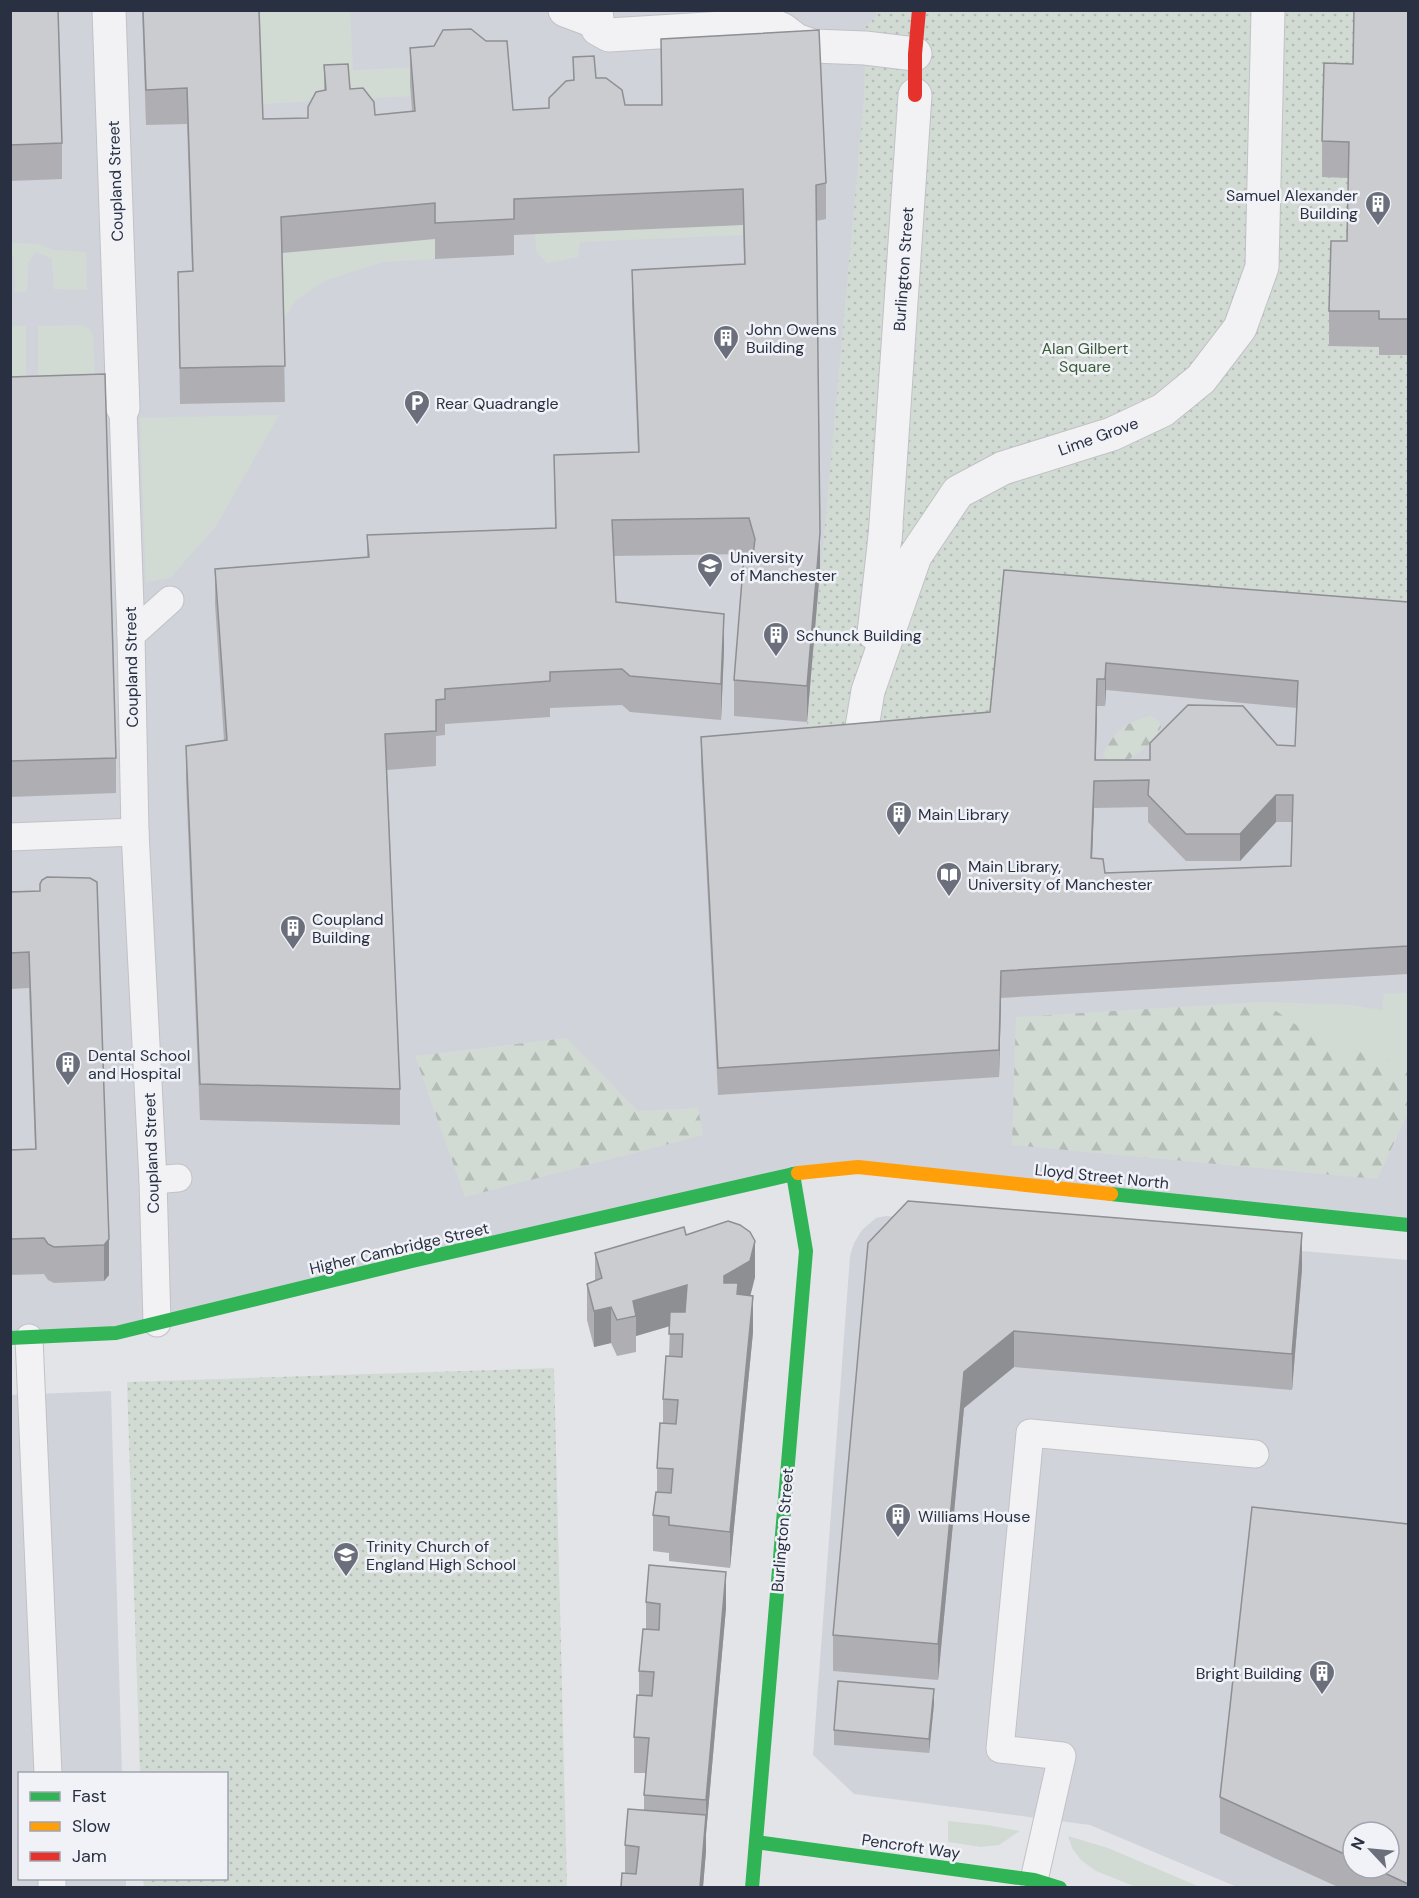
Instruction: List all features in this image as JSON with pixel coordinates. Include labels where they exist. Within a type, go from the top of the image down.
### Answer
[{"type":"street","name":"Coupland Street","points":[[109,10],[123,408]]},
{"type":"street","points":[[565,10],[596,16],[598,29],[604,33],[616,35],[772,25],[783,30],[795,40],[813,46],[865,48],[915,54]]},
{"type":"street","name":"Burlington Street","points":[[868,691],[886,533],[919,10]]},
{"type":"street","name":"Lime Grove","points":[[858,751],[868,691],[915,556],[958,492],[1003,468],[1112,434],[1163,410],[1202,379],[1240,328],[1262,267],[1268,10]]},
{"type":"street","name":"Lloyd Street North","points":[[793,1174],[858,1167],[1408,1225]]},
{"type":"street","name":"Burlington Street","points":[[752,1887],[806,1251],[793,1174]]},
{"type":"street","name":"Higher Cambridge Street","points":[[20,1338],[116,1333],[412,1261],[793,1174]]},
{"type":"street","name":"Pencroft Way","points":[[756,1842],[1034,1880],[1060,1887]]},
{"type":"lane","name":"Coupland Street","points":[[123,408],[135,832],[165,1179],[157,1323]]},
{"type":"lane","points":[[131,635],[170,600]]},
{"type":"lane","points":[[10,837],[135,832]]},
{"type":"lane","points":[[20,1338],[48,1772]]},
{"type":"lane","points":[[1034,1880],[1062,1756],[1000,1749],[1030,1433],[1255,1454]]},
{"type":"shaded area","name":"University of Manchester","points":[[11,11],[1408,11],[1408,1225],[858,1167],[157,1323],[11,1335]]},
{"type":"shaded area","points":[[886,1216],[1408,1260],[1408,1887],[1237,1887],[1090,1825],[854,1794],[813,1755],[850,1256],[854,1243],[862,1230],[876,1218]]},
{"type":"shaded area","points":[[111,1391],[122,1772],[18,1772],[18,1880],[126,1880],[126,1887],[11,1887],[10,1395]]},
{"type":"green space","points":[[257,11],[350,11],[353,70],[443,66],[411,96],[261,104]]},
{"type":"green space","name":"Alan Gilbert Square","points":[[876,11],[1355,11],[1353,100],[1322,138],[1322,177],[1349,178],[1347,277],[1329,346],[1379,347],[1408,355],[1408,629],[1004,597],[990,739],[812,755],[807,722],[864,98],[866,26],[876,16]]},
{"type":"green space","points":[[743,225],[743,235],[580,242],[578,257],[547,263],[537,253],[535,234]]},
{"type":"green space","points":[[435,239],[435,259],[383,262],[326,280],[296,300],[283,320],[281,253]]},
{"type":"green space","points":[[11,243],[39,244],[53,250],[86,252],[87,290],[54,289],[52,259],[36,252],[28,263],[27,292],[15,292],[14,257],[11,257]]},
{"type":"green space","points":[[82,325],[89,328],[93,335],[95,387],[38,389],[38,326]]},
{"type":"green space","points":[[10,326],[26,326],[26,387],[11,387]]},
{"type":"green space","points":[[279,415],[216,526],[170,578],[146,582],[140,418]]},
{"type":"green space","points":[[1151,716],[1159,721],[1161,727],[1151,743],[1120,766],[1110,763],[1103,755],[1116,734],[1128,724]]},
{"type":"green space","points":[[1408,993],[1408,1066],[1318,1040],[1263,1002],[1350,1005],[1382,1010],[1384,994]]},
{"type":"green space","points":[[1263,1002],[1318,1040],[1408,1066],[1408,1113],[1377,1179],[1012,1145],[1016,1017]]},
{"type":"green space","points":[[566,1038],[638,1111],[698,1108],[703,1135],[465,1197],[415,1056]]},
{"type":"green space","name":"Trinity Church of England High School","points":[[554,1368],[567,1887],[144,1887],[143,1880],[228,1880],[228,1772],[140,1772],[127,1382]]},
{"type":"green space","points":[[948,1821],[1020,1831],[999,1845],[981,1847],[948,1842]]},
{"type":"green space","points":[[1068,1836],[1108,1848],[1200,1887],[1136,1887],[1096,1871],[1081,1860],[1072,1848]]},
{"type":"building","points":[[10,10],[58,10],[62,143],[10,145]]},
{"type":"building","points":[[143,10],[259,10],[263,119],[308,118],[308,107],[316,92],[326,90],[324,65],[348,64],[350,89],[363,88],[374,102],[375,115],[415,111],[410,48],[434,46],[443,30],[471,29],[486,41],[507,41],[513,110],[549,108],[549,98],[566,81],[574,80],[573,57],[594,56],[596,78],[606,78],[622,90],[625,105],[662,105],[661,39],[819,30],[826,183],[816,185],[820,533],[807,686],[734,680],[744,555],[753,555],[755,539],[749,518],[612,520],[616,602],[724,614],[721,684],[630,676],[622,669],[550,672],[550,681],[445,689],[445,699],[436,700],[436,731],[385,734],[400,1089],[200,1084],[186,746],[227,740],[215,569],[369,557],[367,535],[556,528],[554,455],[639,452],[632,270],[745,264],[743,189],[514,199],[514,219],[435,223],[435,203],[281,217],[285,366],[180,368],[178,272],[193,271],[187,88],[146,90]]},
{"type":"building","name":"Samuel Alexander Building","points":[[1354,10],[1408,10],[1408,319],[1379,319],[1379,311],[1329,311],[1331,241],[1347,241],[1349,142],[1322,141],[1324,63],[1353,64]]},
{"type":"building","points":[[105,374],[116,758],[10,761],[10,377]]},
{"type":"building","name":"Main Library","points":[[1004,570],[1408,602],[1408,946],[1001,971],[999,1050],[718,1068],[701,737],[990,712]],"holes":[[[1106,663],[1298,681],[1295,746],[1277,745],[1243,706],[1188,705],[1150,743],[1150,760],[1095,760],[1097,679],[1105,679]],[[1149,780],[1148,795],[1186,834],[1240,834],[1276,795],[1293,795],[1291,866],[1105,873],[1103,859],[1091,858],[1094,781]]]},
{"type":"building","name":"Dental School and Hospital","points":[[47,877],[90,878],[97,882],[109,1239],[104,1245],[54,1247],[44,1238],[10,1239],[10,1150],[36,1149],[29,952],[10,953],[10,892],[40,891],[42,880]]},
{"type":"building","name":"Williams House","points":[[908,1201],[1302,1233],[1292,1354],[1014,1331],[964,1372],[938,1644],[833,1635],[868,1243]]},
{"type":"building","points":[[728,1221],[750,1232],[755,1241],[750,1261],[724,1276],[724,1283],[738,1283],[737,1294],[753,1296],[730,1532],[669,1525],[669,1517],[653,1515],[656,1492],[671,1493],[673,1469],[657,1468],[660,1423],[676,1424],[678,1400],[663,1399],[666,1356],[682,1357],[683,1334],[669,1334],[670,1312],[685,1312],[687,1285],[633,1301],[636,1316],[617,1320],[611,1307],[594,1311],[587,1284],[602,1278],[595,1253],[684,1227],[686,1235]]},
{"type":"building","name":"Bright Building","points":[[1252,1507],[1408,1524],[1408,1884],[1400,1880],[1401,1820],[1341,1820],[1341,1852],[1220,1797]]},
{"type":"building","points":[[649,1565],[726,1572],[706,1800],[644,1795],[649,1738],[634,1737],[637,1695],[652,1696],[654,1672],[639,1671],[643,1629],[659,1630],[660,1604],[646,1602]]},
{"type":"building","points":[[838,1681],[934,1689],[929,1739],[834,1730]]},
{"type":"building","points":[[628,1809],[706,1815],[700,1887],[621,1887],[622,1873],[636,1874],[639,1847],[625,1845]]},
{"type":"traffic: fast","points":[[10,1338],[116,1333],[412,1261],[798,1173]]},
{"type":"traffic: fast","points":[[752,1888],[806,1251],[793,1174]]},
{"type":"traffic: fast","points":[[1111,1194],[1408,1225]]},
{"type":"traffic: fast","points":[[756,1842],[1034,1880],[1060,1888]]},
{"type":"traffic: slow","points":[[798,1173],[858,1167],[1111,1194]]},
{"type":"traffic: jam","points":[[915,95],[915,54],[919,10]]},
{"type":"place","name":"Samuel Alexander Building","points":[[1378,227]]},
{"type":"place","name":"John Owens Building","points":[[726,361]]},
{"type":"place","name":"Rear Quadrangle","points":[[417,426]]},
{"type":"place","name":"University of Manchester","points":[[710,589]]},
{"type":"place","name":"Schunck Building","points":[[776,658]]},
{"type":"place","name":"Main Library","points":[[899,837]]},
{"type":"place","name":"Main Library, University of Manchester","points":[[949,898]]},
{"type":"place","name":"Coupland Building","points":[[293,951]]},
{"type":"place","name":"Dental School and Hospital","points":[[68,1087]]},
{"type":"place","name":"Williams House","points":[[898,1539]]},
{"type":"place","name":"Trinity Church of England High School","points":[[346,1578]]},
{"type":"place","name":"Bright Building","points":[[1322,1696]]}]
